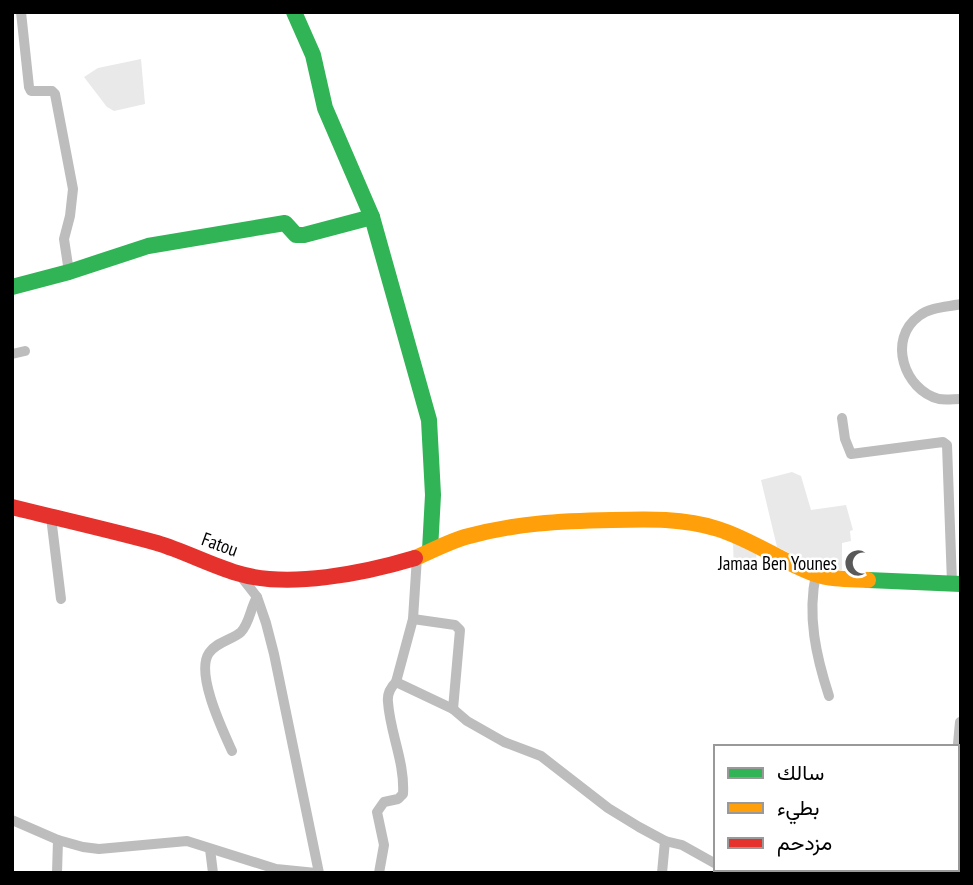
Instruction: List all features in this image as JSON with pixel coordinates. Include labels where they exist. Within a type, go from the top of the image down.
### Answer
[{"type":"street","points":[[21,12],[29,87],[36,92],[52,91],[55,94],[71,169],[73,202],[64,239],[69,272]]},
{"type":"street","points":[[294,12],[313,55],[325,108],[372,217],[429,420],[433,467],[424,554],[413,618],[396,682],[388,700],[403,794],[398,799],[384,802],[377,812],[384,845],[379,873]]},
{"type":"street","points":[[12,287],[148,246],[285,223],[296,234],[304,235],[372,217]]},
{"type":"street","points":[[961,304],[931,310],[918,316],[909,326],[902,346],[905,369],[921,389],[940,399],[961,399]]},
{"type":"street","points":[[12,354],[25,351]]},
{"type":"street","points":[[842,418],[845,439],[851,454],[943,442],[947,445],[956,584]]},
{"type":"street","name":"Fatou","points":[[12,507],[159,544],[239,574],[279,579],[324,577],[376,570],[481,532],[548,522],[616,519],[679,521],[718,529],[816,574],[840,579],[956,584]]},
{"type":"street","points":[[51,517],[61,599]]},
{"type":"street","points":[[12,820],[58,840],[99,849],[187,841],[276,869],[318,873],[266,623],[257,597],[239,574]]},
{"type":"street","points":[[816,574],[812,626],[818,660],[829,696]]},
{"type":"street","points":[[232,751],[214,709],[206,660],[212,649],[243,630],[257,597]]},
{"type":"street","points":[[413,618],[455,625],[460,630],[453,709]]},
{"type":"street","points":[[396,682],[453,709],[467,721],[504,742],[541,756],[608,808],[665,841],[682,845],[714,863]]},
{"type":"street","points":[[958,745],[960,722]]},
{"type":"street","points":[[57,873],[58,840]]},
{"type":"street","points":[[662,873],[665,841]]},
{"type":"street","points":[[210,849],[213,873]]},
{"type":"shaded area","points":[[141,59],[145,104],[114,111],[107,107],[84,77],[98,68]]},
{"type":"shaded area","points":[[792,472],[801,476],[811,510],[846,505],[853,530],[850,531],[851,541],[842,543],[842,570],[819,568],[777,547],[761,480]]},
{"type":"shaded area","points":[[733,541],[756,551],[757,570],[734,572]]},
{"type":"traffic: fast","points":[[294,12],[313,55],[325,108],[372,217],[429,420],[433,495],[430,550]]},
{"type":"traffic: fast","points":[[12,287],[148,246],[285,223],[296,235],[304,235],[372,217]]},
{"type":"traffic: fast","points":[[868,580],[961,584]]},
{"type":"traffic: slow","points":[[415,558],[465,537],[520,526],[575,521],[666,520],[705,525],[731,534],[821,576],[868,580]]},
{"type":"traffic: jam","points":[[12,507],[157,543],[227,570],[257,578],[303,579],[350,574],[415,558]]},
{"type":"place","name":"Jamaa Ben Younes","points":[[858,563]]}]
